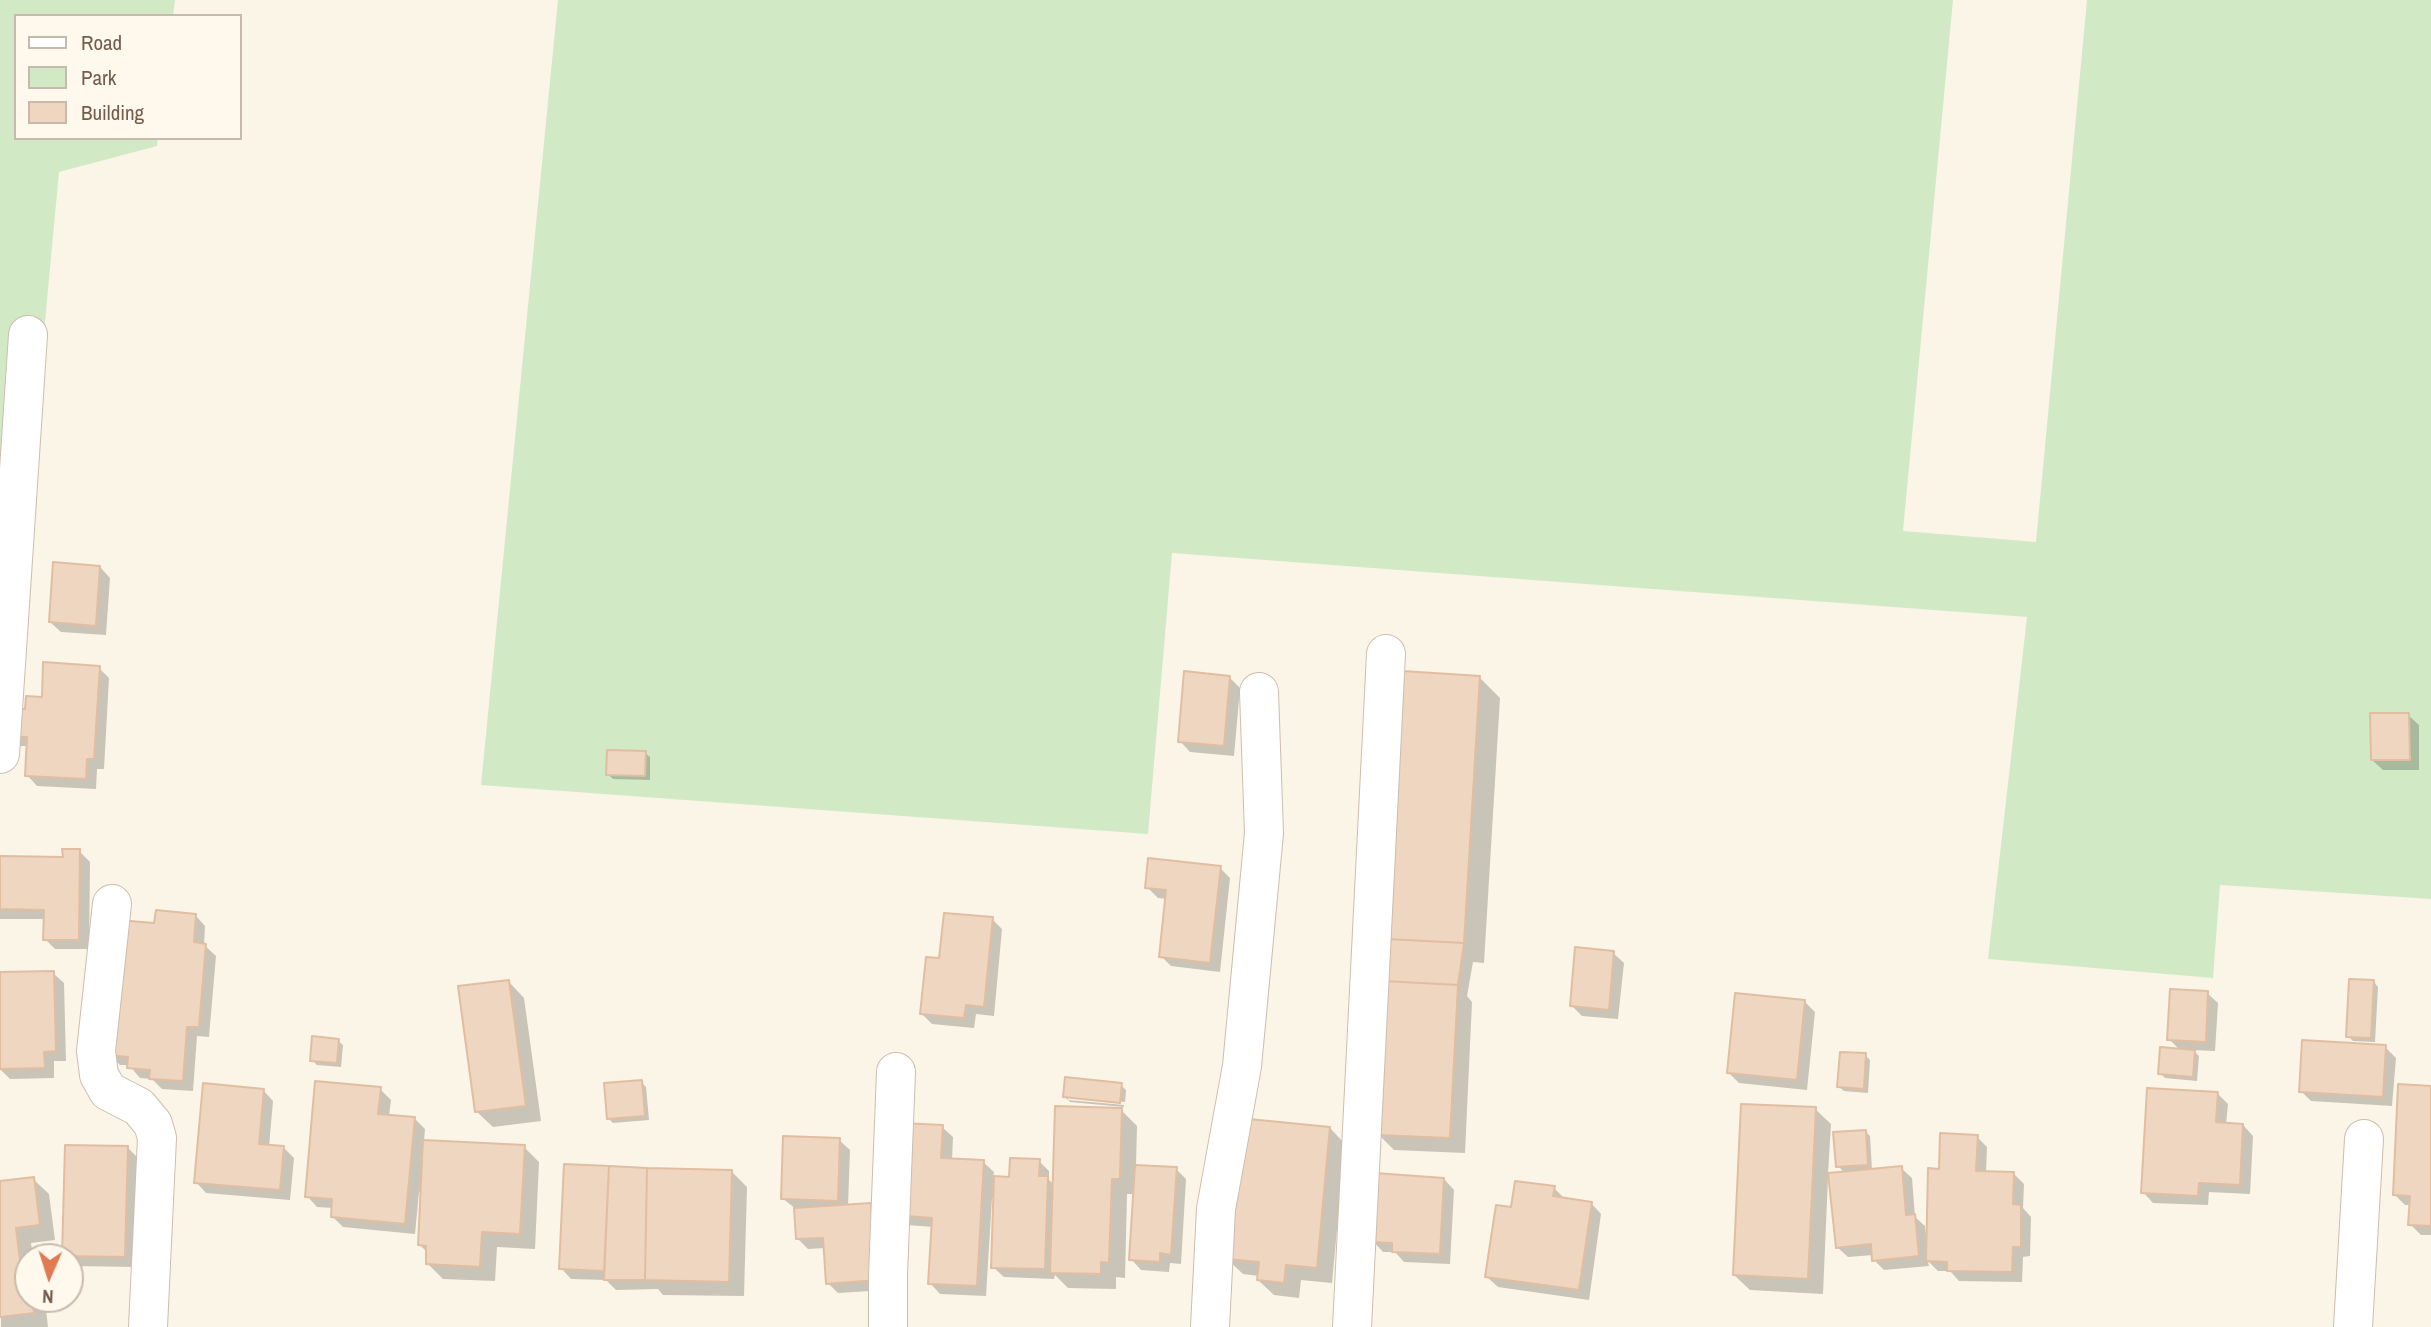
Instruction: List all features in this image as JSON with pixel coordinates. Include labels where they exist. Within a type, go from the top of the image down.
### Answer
[{"type":"lane","points":[[0,754],[28,335]]},
{"type":"lane","points":[[1352,1327],[1386,654]]},
{"type":"lane","points":[[1210,1327],[1216,1209],[1242,1066],[1264,833],[1259,692]]},
{"type":"lane","points":[[111,904],[96,1051],[99,1074],[108,1091],[139,1107],[153,1124],[157,1138],[148,1327]]},
{"type":"lane","points":[[888,1327],[896,1072]]},
{"type":"lane","points":[[2353,1327],[2364,1139]]},
{"type":"green space","points":[[0,0],[175,0],[173,14],[14,14],[14,140],[158,140],[157,146],[59,172],[25,536],[0,650]]},
{"type":"green space","points":[[558,0],[1953,0],[1903,531],[2036,542],[2087,0],[2431,0],[2431,899],[2220,885],[2213,978],[1988,959],[2027,617],[1172,553],[1148,834],[481,785]]},
{"type":"building","points":[[53,562],[100,566],[96,626],[49,622]]},
{"type":"building","points":[[43,662],[100,666],[94,759],[87,759],[86,779],[25,776],[27,737],[8,736],[10,708],[25,709],[26,696],[42,697]]},
{"type":"building","points":[[1184,671],[1230,676],[1224,746],[1178,742]]},
{"type":"building","points":[[1403,671],[1480,676],[1464,943],[1387,939]]},
{"type":"building","points":[[2370,713],[2409,713],[2410,760],[2371,760]]},
{"type":"building","points":[[607,750],[646,751],[645,776],[606,775]]},
{"type":"building","points":[[62,849],[80,849],[79,940],[43,940],[44,910],[0,909],[0,856],[63,857]]},
{"type":"building","points":[[1148,858],[1221,866],[1210,963],[1159,957],[1166,890],[1145,888]]},
{"type":"building","points":[[156,910],[196,914],[194,942],[206,944],[199,1027],[187,1027],[183,1081],[149,1079],[150,1070],[127,1068],[128,1057],[108,1055],[118,920],[154,923]]},
{"type":"building","points":[[944,913],[993,917],[984,1007],[966,1005],[964,1018],[920,1014],[926,957],[939,958]]},
{"type":"building","points":[[1387,939],[1464,943],[1458,985],[1384,981]]},
{"type":"building","points":[[1575,947],[1614,951],[1609,1010],[1570,1006]]},
{"type":"building","points":[[54,971],[56,1051],[44,1052],[45,1068],[0,1069],[0,972]]},
{"type":"building","points":[[2349,979],[2374,980],[2371,1038],[2346,1037]]},
{"type":"building","points":[[509,980],[526,1106],[475,1112],[458,986]]},
{"type":"building","points":[[1384,981],[1458,985],[1450,1138],[1376,1135]]},
{"type":"building","points":[[2170,989],[2208,991],[2206,1042],[2167,1040]]},
{"type":"building","points":[[1735,993],[1805,1000],[1797,1080],[1727,1073]]},
{"type":"building","points":[[312,1036],[339,1039],[337,1063],[310,1061]]},
{"type":"building","points":[[2302,1040],[2386,1045],[2383,1097],[2299,1092]]},
{"type":"building","points":[[2160,1047],[2195,1050],[2193,1077],[2158,1074]]},
{"type":"building","points":[[1840,1052],[1866,1053],[1864,1089],[1837,1087]]},
{"type":"building","points":[[1065,1077],[1122,1083],[1120,1103],[1063,1097]]},
{"type":"building","points":[[642,1080],[645,1116],[607,1119],[604,1083]]},
{"type":"building","points":[[315,1081],[381,1087],[378,1114],[415,1117],[405,1224],[331,1217],[332,1199],[305,1197]]},
{"type":"building","points":[[203,1083],[264,1089],[259,1144],[284,1146],[280,1190],[194,1183]]},
{"type":"building","points":[[2398,1084],[2431,1086],[2431,1226],[2408,1225],[2410,1196],[2393,1195]]},
{"type":"building","points":[[2147,1088],[2218,1092],[2216,1122],[2243,1124],[2240,1185],[2199,1183],[2198,1196],[2141,1193]]},
{"type":"building","points":[[1741,1104],[1816,1107],[1808,1279],[1733,1275]]},
{"type":"building","points":[[1055,1106],[1122,1108],[1120,1179],[1112,1179],[1109,1263],[1101,1262],[1101,1274],[1050,1273]]},
{"type":"building","points":[[1239,1118],[1330,1127],[1317,1268],[1286,1265],[1284,1283],[1257,1280],[1259,1262],[1226,1259]]},
{"type":"building","points":[[900,1123],[943,1125],[941,1158],[984,1160],[977,1286],[928,1284],[932,1218],[894,1215]]},
{"type":"building","points":[[1866,1130],[1868,1165],[1836,1167],[1833,1132]]},
{"type":"building","points":[[1940,1133],[1978,1135],[1976,1171],[2014,1172],[2013,1204],[2021,1205],[2021,1247],[2013,1247],[2012,1272],[1947,1271],[1947,1262],[1926,1261],[1928,1168],[1939,1169]]},
{"type":"building","points":[[783,1136],[840,1138],[838,1201],[781,1199]]},
{"type":"building","points":[[423,1140],[525,1145],[520,1234],[482,1232],[480,1267],[426,1264],[426,1246],[418,1245]]},
{"type":"building","points":[[65,1145],[128,1146],[125,1257],[84,1256],[84,1243],[62,1243]]},
{"type":"building","points":[[1010,1158],[1040,1159],[1039,1176],[1048,1176],[1045,1269],[991,1268],[994,1176],[1009,1177]]},
{"type":"building","points":[[564,1164],[609,1166],[604,1271],[559,1269]]},
{"type":"building","points":[[1135,1165],[1177,1167],[1171,1255],[1160,1253],[1160,1262],[1129,1260]]},
{"type":"building","points":[[609,1166],[647,1168],[645,1280],[604,1280]]},
{"type":"building","points":[[1902,1166],[1906,1215],[1915,1214],[1919,1256],[1872,1261],[1871,1244],[1836,1248],[1828,1173]]},
{"type":"building","points":[[647,1168],[732,1170],[729,1282],[645,1280]]},
{"type":"building","points":[[1375,1173],[1444,1178],[1440,1254],[1392,1252],[1392,1243],[1371,1242]]},
{"type":"building","points":[[34,1177],[40,1225],[16,1228],[18,1243],[14,1243],[14,1313],[34,1313],[0,1317],[0,1181]]},
{"type":"building","points":[[1515,1181],[1555,1186],[1553,1196],[1592,1202],[1579,1290],[1485,1277],[1496,1205],[1511,1207]]},
{"type":"building","points":[[871,1203],[877,1280],[826,1284],[823,1238],[796,1239],[794,1208]]}]
